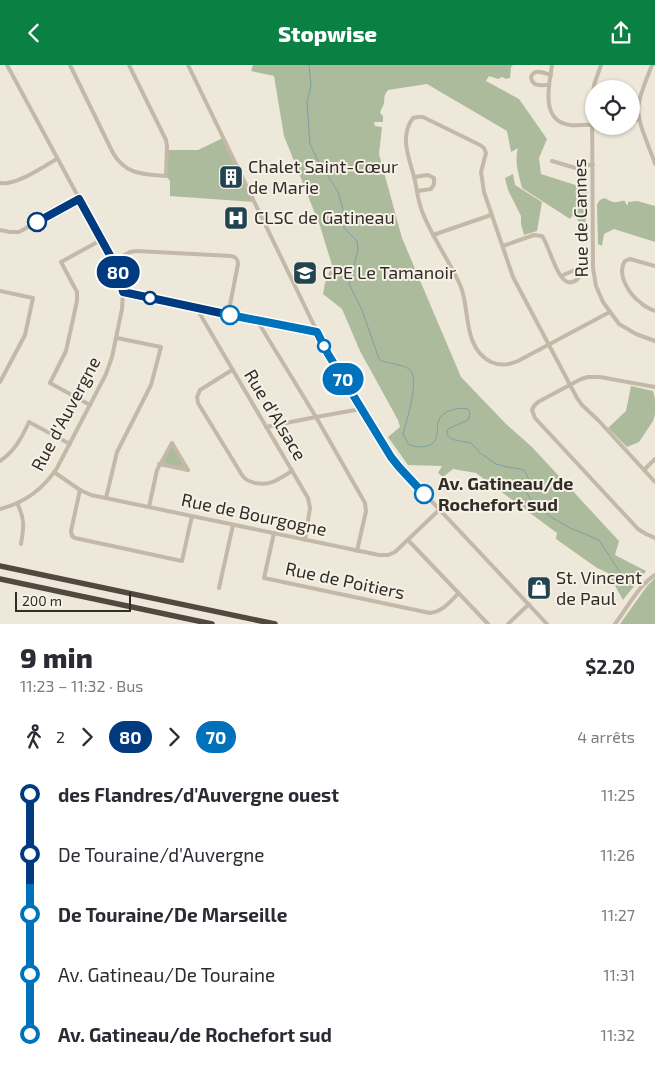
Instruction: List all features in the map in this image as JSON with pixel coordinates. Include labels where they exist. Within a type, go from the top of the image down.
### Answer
[{"type":"highway","points":[[0,566],[275,624]]},
{"type":"highway","points":[[0,579],[212,624]]},
{"type":"street","name":"Rue d'Auvergne","points":[[0,509],[17,503],[36,491],[54,472],[106,374],[117,338],[123,292],[113,261],[7,65]]},
{"type":"street","points":[[70,65],[119,162],[138,173],[166,175],[166,140],[129,65]]},
{"type":"street","points":[[188,65],[328,354],[395,462],[547,624]]},
{"type":"street","points":[[552,65],[548,103],[551,111],[556,118],[568,125],[585,125]]},
{"type":"street","name":"Rue de Cannes","points":[[596,80],[601,65]]},
{"type":"street","points":[[640,100],[652,65]]},
{"type":"street","points":[[549,85],[534,84],[531,77],[536,71],[551,75]]},
{"type":"street","points":[[610,312],[549,345],[511,364],[494,363],[482,356],[473,341],[469,329],[461,287],[422,210],[407,151],[406,134],[411,120],[415,117],[420,117],[484,148],[486,155],[482,168],[482,180],[491,215],[513,277],[549,345],[570,385],[579,401],[655,482]]},
{"type":"street","points":[[640,121],[653,148],[655,164]]},
{"type":"street","name":"Rue de Cannes","points":[[593,135],[594,274],[596,286],[600,297],[619,323],[629,331],[655,341]]},
{"type":"street","points":[[0,183],[18,180],[57,159]]},
{"type":"street","points":[[552,161],[579,169],[593,165]]},
{"type":"street","points":[[414,177],[428,175],[434,178],[434,184],[431,189],[418,191]]},
{"type":"street","points":[[0,231],[15,232],[22,230],[79,199]]},
{"type":"street","points":[[433,235],[491,215]]},
{"type":"street","points":[[503,246],[534,235],[542,235],[553,260],[561,276],[566,283],[578,279],[580,274],[575,270],[561,276]]},
{"type":"street","points":[[90,405],[50,383],[66,351],[77,301],[77,292],[61,262],[101,240]]},
{"type":"street","points":[[113,261],[130,252],[137,251],[231,256],[236,258],[238,264],[228,315]]},
{"type":"street","points":[[655,266],[630,259],[625,261],[622,267],[624,280],[630,292],[641,304],[655,311]]},
{"type":"street","points":[[0,291],[33,298],[24,335],[0,382]]},
{"type":"street","points":[[123,292],[197,309],[317,332]]},
{"type":"street","name":"Rue d'Alsace","points":[[197,309],[310,502],[305,540]]},
{"type":"street","points":[[258,321],[365,503],[366,511],[357,551]]},
{"type":"street","points":[[106,499],[117,452],[151,385],[161,347],[117,338]]},
{"type":"street","points":[[232,370],[202,389],[198,393],[197,400],[246,480],[268,484],[292,471]]},
{"type":"street","points":[[655,387],[596,377],[585,377],[536,404],[532,410],[533,415],[638,529],[655,538]]},
{"type":"street","points":[[266,427],[361,409]]},
{"type":"street","points":[[0,461],[12,451],[29,422],[70,443]]},
{"type":"street","points":[[149,507],[157,469],[159,464],[172,443],[188,470],[159,464]]},
{"type":"street","points":[[644,470],[655,459]]},
{"type":"street","name":"Rue de Bourgogne","points":[[54,472],[80,490],[106,499],[379,555],[388,555],[395,552],[439,510]]},
{"type":"street","points":[[80,490],[71,531],[72,536],[76,538],[182,561],[192,516]]},
{"type":"street","points":[[17,503],[24,521],[21,544]]},
{"type":"street","points":[[219,588],[233,525]]},
{"type":"street","name":"Rue de Poitiers","points":[[274,533],[264,578],[430,613],[442,610],[459,593]]},
{"type":"street","points":[[408,540],[488,624]]},
{"type":"street","points":[[615,624],[642,587],[655,575]]},
{"type":"street","points":[[508,624],[528,604]]},
{"type":"green space","points":[[253,65],[513,65],[510,78],[502,77],[498,79],[489,76],[486,81],[519,99],[547,139],[539,158],[541,174],[588,189],[585,229],[576,218],[572,216],[570,219],[522,188],[517,163],[518,148],[511,152],[507,131],[427,84],[388,90],[386,92],[380,113],[383,116],[383,122],[374,122],[375,126],[382,127],[379,154],[402,238],[461,377],[506,424],[532,447],[619,541],[615,555],[646,571],[623,600],[608,573],[597,568],[556,539],[557,533],[476,473],[453,469],[443,477],[438,473],[442,466],[408,465],[388,437],[400,427],[398,420],[360,351],[342,309],[323,294],[332,265],[320,226],[284,136],[274,76],[251,71]]},
{"type":"green space","points":[[223,138],[254,202],[170,196],[170,181],[166,176],[167,150],[198,150]]},
{"type":"green space","points":[[513,174],[515,185],[542,202],[537,231],[524,235],[521,216],[508,190],[505,178]]},
{"type":"green space","points":[[605,198],[614,202],[625,201],[628,205],[628,202],[637,201],[655,206],[655,242],[614,229],[604,234],[602,246],[598,244],[597,205],[600,200]]},
{"type":"green space","points":[[631,386],[653,391],[655,414],[653,421],[639,442],[627,447],[608,428],[626,411]]},
{"type":"green space","points":[[172,443],[188,470],[159,464]]},
{"type":"green space","points":[[655,578],[655,624],[620,624],[647,586]]},
{"type":"waterway","points":[[309,65],[311,86],[307,102],[310,144],[322,169],[338,192],[343,209],[344,228],[357,241],[358,250],[349,284],[362,310],[379,359],[409,369],[414,381],[412,400],[403,434],[409,445],[418,447],[430,445],[436,439],[438,422],[446,412],[455,409],[468,409],[470,413],[468,420],[448,429],[447,434],[450,438],[471,443],[480,453],[496,464],[525,471],[529,480],[526,492],[532,501],[551,517],[570,528],[599,540],[619,571],[632,583]]},
{"type":"bus line","name":"80","points":[[37,222],[79,199],[117,268],[123,292],[230,315]]},
{"type":"bus line","name":"70","points":[[230,315],[317,332],[328,354],[391,457],[424,494]]},
{"type":"place","name":"Chalet Saint-Cœur de Marie","points":[[231,177]]},
{"type":"place","name":"CLSC de Gatineau","points":[[236,218]]},
{"type":"place","name":"CPE Le Tamanoir","points":[[305,273]]},
{"type":"place","name":"Av. Gatineau/de Rochefort sud","points":[[424,494]]},
{"type":"place","name":"St. Vincent de Paul","points":[[539,588]]}]
